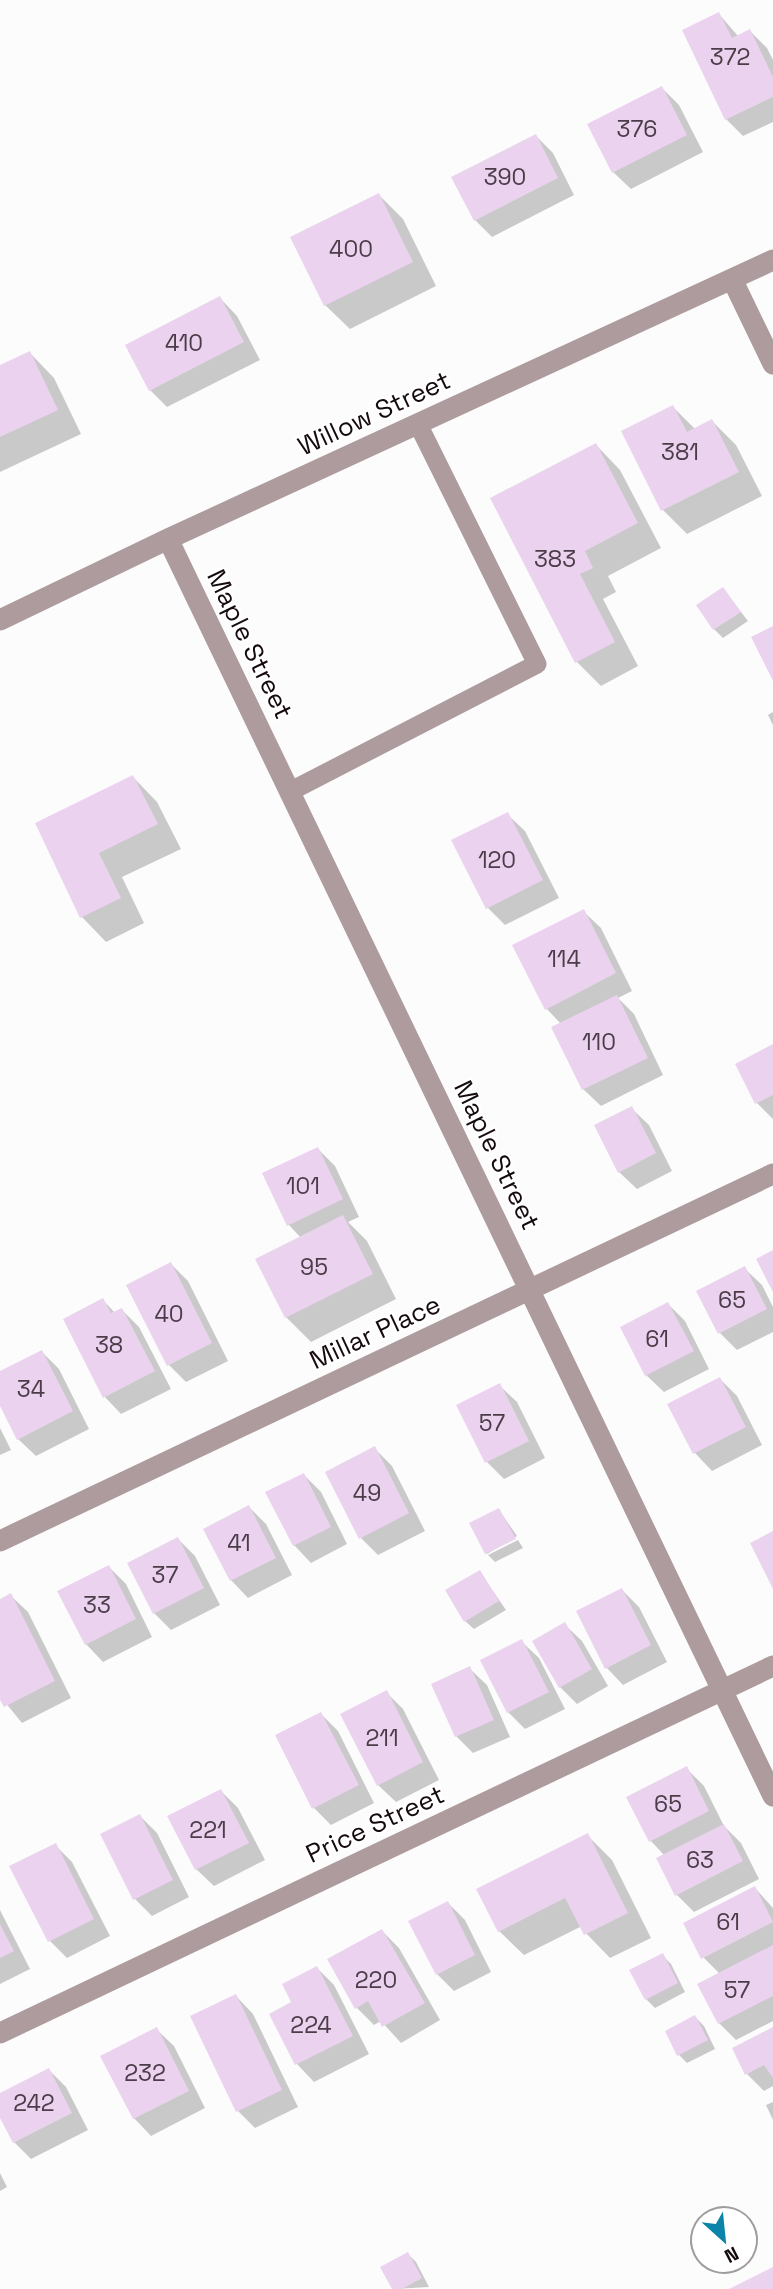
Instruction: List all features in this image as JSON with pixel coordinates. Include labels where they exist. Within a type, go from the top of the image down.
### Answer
[{"type":"street","name":"Willow Street","points":[[0,620],[168,539],[773,260]]},
{"type":"street","points":[[733,279],[773,364]]},
{"type":"street","name":"Maple Street","points":[[168,539],[773,1796]]},
{"type":"street","name":"Millar Place","points":[[0,1541],[773,1174]]},
{"type":"street","name":"Price Street","points":[[0,2033],[773,1666]]},
{"type":"lane","points":[[290,791],[537,664],[418,424]]},
{"type":"building","points":[[719,12],[732,38],[750,29],[773,77],[773,97],[725,120],[682,30]]},
{"type":"building","points":[[662,86],[687,135],[612,173],[587,124]]},
{"type":"building","points":[[536,134],[558,178],[474,221],[451,177]]},
{"type":"building","points":[[379,193],[413,262],[324,306],[290,237]]},
{"type":"building","points":[[220,296],[244,342],[149,391],[125,345]]},
{"type":"building","points":[[30,351],[58,410],[0,437],[0,365]]},
{"type":"building","points":[[673,405],[687,432],[712,419],[739,472],[661,511],[621,431]]},
{"type":"building","points":[[596,443],[638,523],[585,551],[593,568],[580,574],[615,642],[575,663],[490,498]]},
{"type":"building","points":[[723,587],[741,612],[713,630],[696,605]]},
{"type":"building","points":[[773,626],[773,681],[751,637]]},
{"type":"building","points":[[133,775],[158,824],[99,853],[121,898],[80,918],[35,823]]},
{"type":"building","points":[[508,812],[543,880],[486,909],[451,840]]},
{"type":"building","points":[[584,909],[616,973],[545,1010],[512,945]]},
{"type":"building","points":[[617,995],[648,1058],[582,1090],[551,1027]]},
{"type":"building","points":[[773,1044],[773,1095],[755,1104],[735,1064]]},
{"type":"building","points":[[632,1106],[656,1153],[618,1173],[594,1125]]},
{"type":"building","points":[[318,1147],[343,1199],[287,1226],[262,1173]]},
{"type":"building","points":[[343,1215],[373,1274],[285,1318],[255,1259]]},
{"type":"building","points":[[773,1250],[773,1292],[756,1259]]},
{"type":"building","points":[[171,1262],[212,1343],[167,1366],[126,1285]]},
{"type":"building","points":[[745,1266],[767,1309],[718,1334],[696,1291]]},
{"type":"building","points":[[103,1298],[111,1313],[122,1308],[155,1371],[103,1398],[63,1319]]},
{"type":"building","points":[[668,1302],[694,1351],[645,1376],[620,1327]]},
{"type":"building","points":[[42,1350],[73,1411],[17,1440],[0,1406],[0,1371]]},
{"type":"building","points":[[720,1377],[746,1427],[693,1454],[667,1404]]},
{"type":"building","points":[[500,1383],[529,1441],[485,1463],[456,1405]]},
{"type":"building","points":[[375,1446],[409,1513],[359,1539],[325,1472]]},
{"type":"building","points":[[304,1473],[331,1527],[293,1546],[265,1492]]},
{"type":"building","points":[[249,1505],[276,1558],[230,1581],[203,1529]]},
{"type":"building","points":[[499,1508],[516,1539],[485,1554],[469,1523]]},
{"type":"building","points":[[773,1531],[773,1589],[750,1543]]},
{"type":"building","points":[[178,1537],[204,1588],[153,1614],[127,1563]]},
{"type":"building","points":[[109,1565],[136,1619],[85,1645],[57,1591]]},
{"type":"building","points":[[480,1570],[499,1601],[464,1622],[445,1590]]},
{"type":"building","points":[[622,1588],[651,1645],[605,1669],[576,1611]]},
{"type":"building","points":[[11,1593],[55,1681],[4,1707],[0,1700],[0,1599]]},
{"type":"building","points":[[565,1622],[592,1669],[559,1688],[532,1641]]},
{"type":"building","points":[[522,1639],[549,1692],[507,1713],[480,1660]]},
{"type":"building","points":[[470,1666],[494,1720],[455,1737],[431,1684]]},
{"type":"building","points":[[387,1690],[423,1762],[377,1786],[340,1714]]},
{"type":"building","points":[[321,1712],[359,1785],[312,1809],[275,1735]]},
{"type":"building","points":[[687,1766],[709,1811],[649,1842],[626,1797]]},
{"type":"building","points":[[221,1789],[249,1843],[195,1870],[167,1816]]},
{"type":"building","points":[[140,1814],[173,1880],[133,1900],[100,1834]]},
{"type":"building","points":[[724,1824],[743,1861],[675,1896],[656,1858]]},
{"type":"building","points":[[588,1833],[628,1913],[584,1935],[565,1898],[498,1932],[476,1889]]},
{"type":"building","points":[[56,1843],[94,1919],[48,1942],[9,1866]]},
{"type":"building","points":[[755,1886],[773,1922],[701,1959],[683,1923]]},
{"type":"building","points":[[448,1901],[475,1955],[436,1975],[408,1921]]},
{"type":"building","points":[[0,1924],[14,1951],[0,1958]]},
{"type":"building","points":[[382,1929],[425,2003],[382,2027],[368,2001],[355,2009],[327,1959]]},
{"type":"building","points":[[773,1945],[773,1996],[718,2024],[697,1984]]},
{"type":"building","points":[[663,1953],[678,1983],[645,2000],[629,1970]]},
{"type":"building","points":[[317,1966],[353,2036],[295,2065],[269,2014],[291,2002],[282,1984]]},
{"type":"building","points":[[236,1994],[282,2090],[236,2112],[190,2016]]},
{"type":"building","points":[[695,2015],[708,2040],[677,2056],[665,2031]]},
{"type":"building","points":[[157,2027],[189,2091],[133,2119],[100,2056]]},
{"type":"building","points":[[773,2027],[773,2078],[764,2065],[745,2075],[732,2048]]},
{"type":"building","points":[[49,2068],[72,2113],[13,2143],[0,2118],[0,2093]]},
{"type":"building","points":[[408,2252],[422,2278],[402,2289],[392,2289],[380,2267]]},
{"type":"building","points":[[773,2267],[773,2289],[729,2289],[759,2275]]}]
